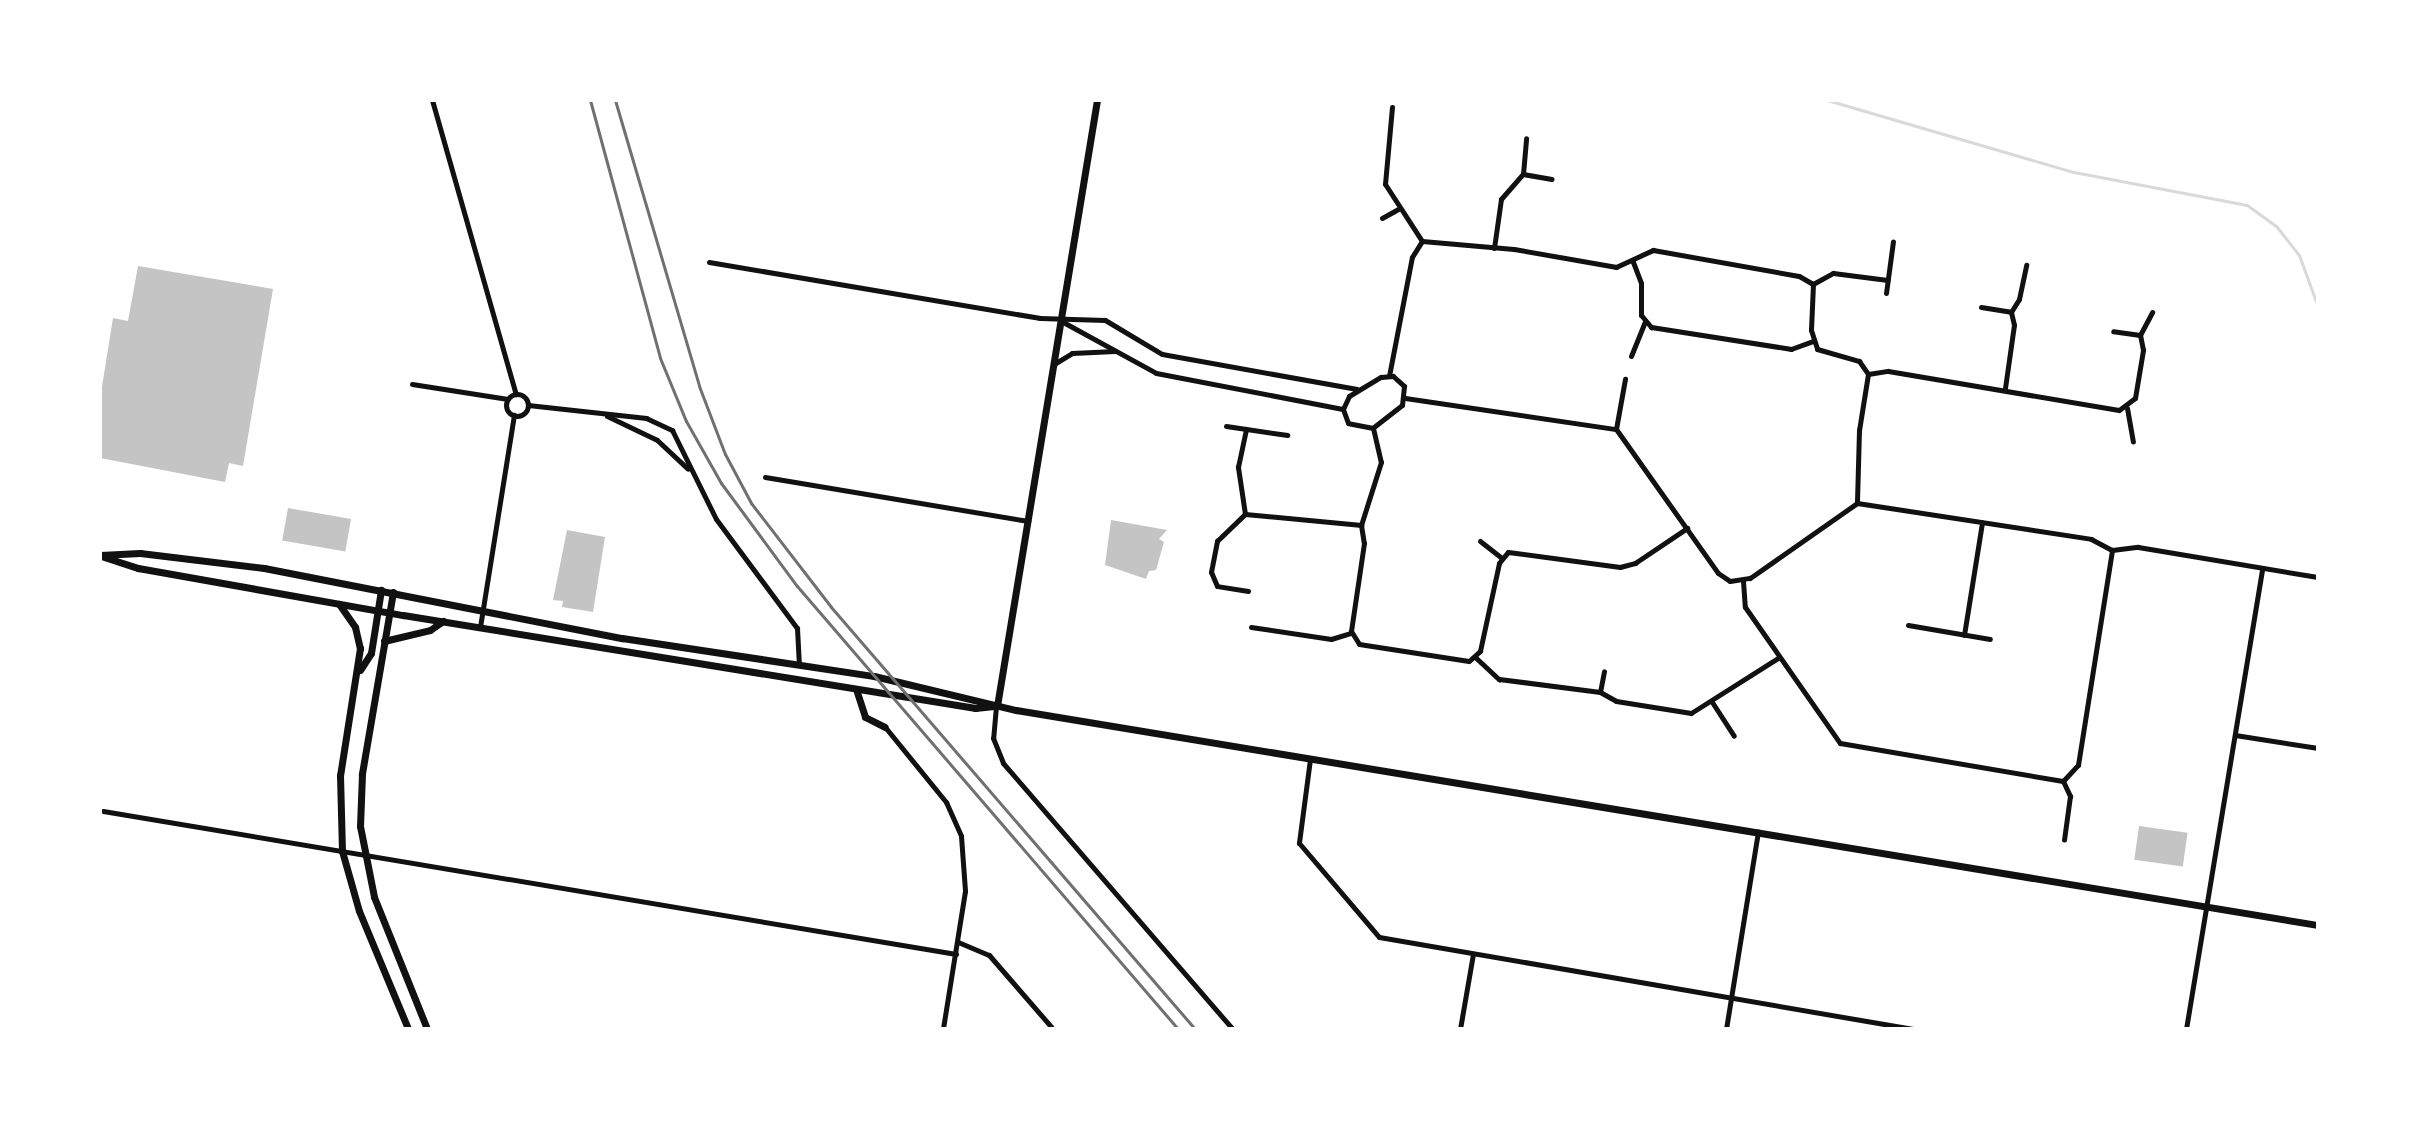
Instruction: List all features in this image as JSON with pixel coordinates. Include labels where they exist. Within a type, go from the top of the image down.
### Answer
[{"type":"main road","points":[[997,706],[1097,100]]},
{"type":"main road","points":[[100,555],[140,553],[225,562],[484,608],[622,638],[799,663],[971,695],[997,706],[2318,925]]},
{"type":"main road","points":[[100,555],[138,568],[378,611],[975,708],[997,706]]},
{"type":"main road","points":[[356,675],[371,653],[381,590]]},
{"type":"main road","points":[[393,592],[360,796],[363,855],[380,914],[427,1029]]},
{"type":"main road","points":[[339,603],[359,637],[340,775],[342,851],[359,911],[408,1029]]},
{"type":"main road","points":[[384,641],[430,630],[443,621]]},
{"type":"main road","points":[[856,689],[865,717],[885,727]]},
{"type":"street","points":[[432,100],[516,394],[528,405],[663,423],[676,434],[688,469],[716,519],[797,628],[799,663]]},
{"type":"street","points":[[1392,107],[1383,168],[1398,209],[1422,241],[1494,248],[1616,267],[1633,262],[1646,252],[1661,251],[1799,276],[1813,284]]},
{"type":"street","points":[[1494,248],[1501,199],[1523,174],[1526,138]]},
{"type":"street","points":[[1523,174],[1552,179]]},
{"type":"street","points":[[1382,218],[1398,209]]},
{"type":"street","points":[[1389,376],[1412,257],[1422,241]]},
{"type":"street","points":[[1886,293],[1893,241]]},
{"type":"street","points":[[709,262],[1062,321],[1105,320],[1177,358],[1357,389],[1389,376],[1403,382],[1405,398]]},
{"type":"street","points":[[1631,356],[1645,322],[1641,283],[1633,262]]},
{"type":"street","points":[[2005,388],[2014,325],[2011,312],[2019,299],[2026,265]]},
{"type":"street","points":[[1813,284],[1833,273],[1888,280]]},
{"type":"street","points":[[1813,284],[1813,341],[1817,349],[1859,361],[1868,374],[1859,430],[1857,503]]},
{"type":"street","points":[[1981,307],[2011,312]]},
{"type":"street","points":[[2133,441],[2127,408],[2135,398],[2140,335],[2152,312]]},
{"type":"street","points":[[1062,321],[1156,373],[1343,409]]},
{"type":"street","points":[[1645,322],[1791,349],[1813,341]]},
{"type":"street","points":[[2113,331],[2140,335]]},
{"type":"street","points":[[1054,364],[1072,353],[1116,351]]},
{"type":"street","points":[[1868,374],[1888,371],[2005,388],[2077,404],[2127,408]]},
{"type":"street","points":[[1625,379],[1616,429],[1718,573],[1743,581]]},
{"type":"street","points":[[412,384],[508,399],[516,394]]},
{"type":"street","points":[[1343,409],[1357,389]]},
{"type":"street","points":[[1343,409],[1351,426],[1373,428],[1405,398]]},
{"type":"street","points":[[1405,398],[1616,429]]},
{"type":"street","points":[[508,399],[507,409],[514,415]]},
{"type":"street","points":[[480,627],[514,415],[528,405]]},
{"type":"street","points":[[605,416],[657,440],[688,469]]},
{"type":"street","points":[[1226,426],[1287,435]]},
{"type":"street","points":[[1373,428],[1381,462],[1361,525],[1364,543],[1351,633],[1359,644],[1455,662],[1475,657]]},
{"type":"street","points":[[1245,514],[1238,467],[1246,429]]},
{"type":"street","points":[[765,477],[1028,521]]},
{"type":"street","points":[[1743,581],[1857,503],[2091,539],[2112,550],[2138,547],[2318,577]]},
{"type":"street","points":[[1248,591],[1217,586],[1211,572],[1217,541],[1245,514],[1361,525]]},
{"type":"street","points":[[1964,635],[1982,522]]},
{"type":"street","points":[[1475,657],[1502,558],[1518,549],[1627,566],[1687,528]]},
{"type":"street","points":[[1480,541],[1502,558]]},
{"type":"street","points":[[2063,781],[2078,765],[2112,550]]},
{"type":"street","points":[[2186,1029],[2262,568]]},
{"type":"street","points":[[1743,581],[1743,602],[1778,658],[1846,747],[2063,781]]},
{"type":"street","points":[[1908,625],[1990,639]]},
{"type":"street","points":[[1251,627],[1331,639],[1351,633]]},
{"type":"street","points":[[1475,657],[1499,679],[1600,692],[1616,701],[1684,713],[1712,702],[1778,658]]},
{"type":"street","points":[[1600,692],[1604,671]]},
{"type":"street","points":[[1712,702],[1734,736]]},
{"type":"street","points":[[997,706],[993,738],[1003,763],[1233,1029]]},
{"type":"street","points":[[885,727],[946,802],[957,825],[965,877],[943,1029]]},
{"type":"street","points":[[2235,735],[2318,748]]},
{"type":"street","points":[[1310,758],[1299,833],[1303,851],[1379,937],[1913,1029]]},
{"type":"street","points":[[2063,781],[2070,796],[2064,840]]},
{"type":"street","points":[[103,811],[956,954]]},
{"type":"street","points":[[1726,1029],[1758,832]]},
{"type":"street","points":[[958,942],[989,955],[1053,1029]]},
{"type":"street","points":[[1460,1029],[1473,954]]},
{"type":"building","points":[[138,266],[273,289],[243,466],[229,463],[225,482],[100,458],[100,399],[113,318],[128,321]]},
{"type":"building","points":[[288,508],[351,519],[345,552],[282,540]]},
{"type":"building","points":[[1111,520],[1167,530],[1159,539],[1164,542],[1156,570],[1149,571],[1146,579],[1105,565]]},
{"type":"building","points":[[567,530],[605,537],[593,612],[562,607],[563,601],[553,600]]},
{"type":"building","points":[[2139,826],[2188,833],[2183,866],[2134,860]]},
{"type":"waterway","points":[[1827,100],[2074,172],[2247,205],[2277,227],[2299,255],[2318,307]]},
{"type":"railway","points":[[590,100],[660,358],[686,421],[721,483],[797,586],[1178,1029]]},
{"type":"railway","points":[[615,100],[699,386],[725,454],[751,503],[831,607],[1195,1029]]}]
